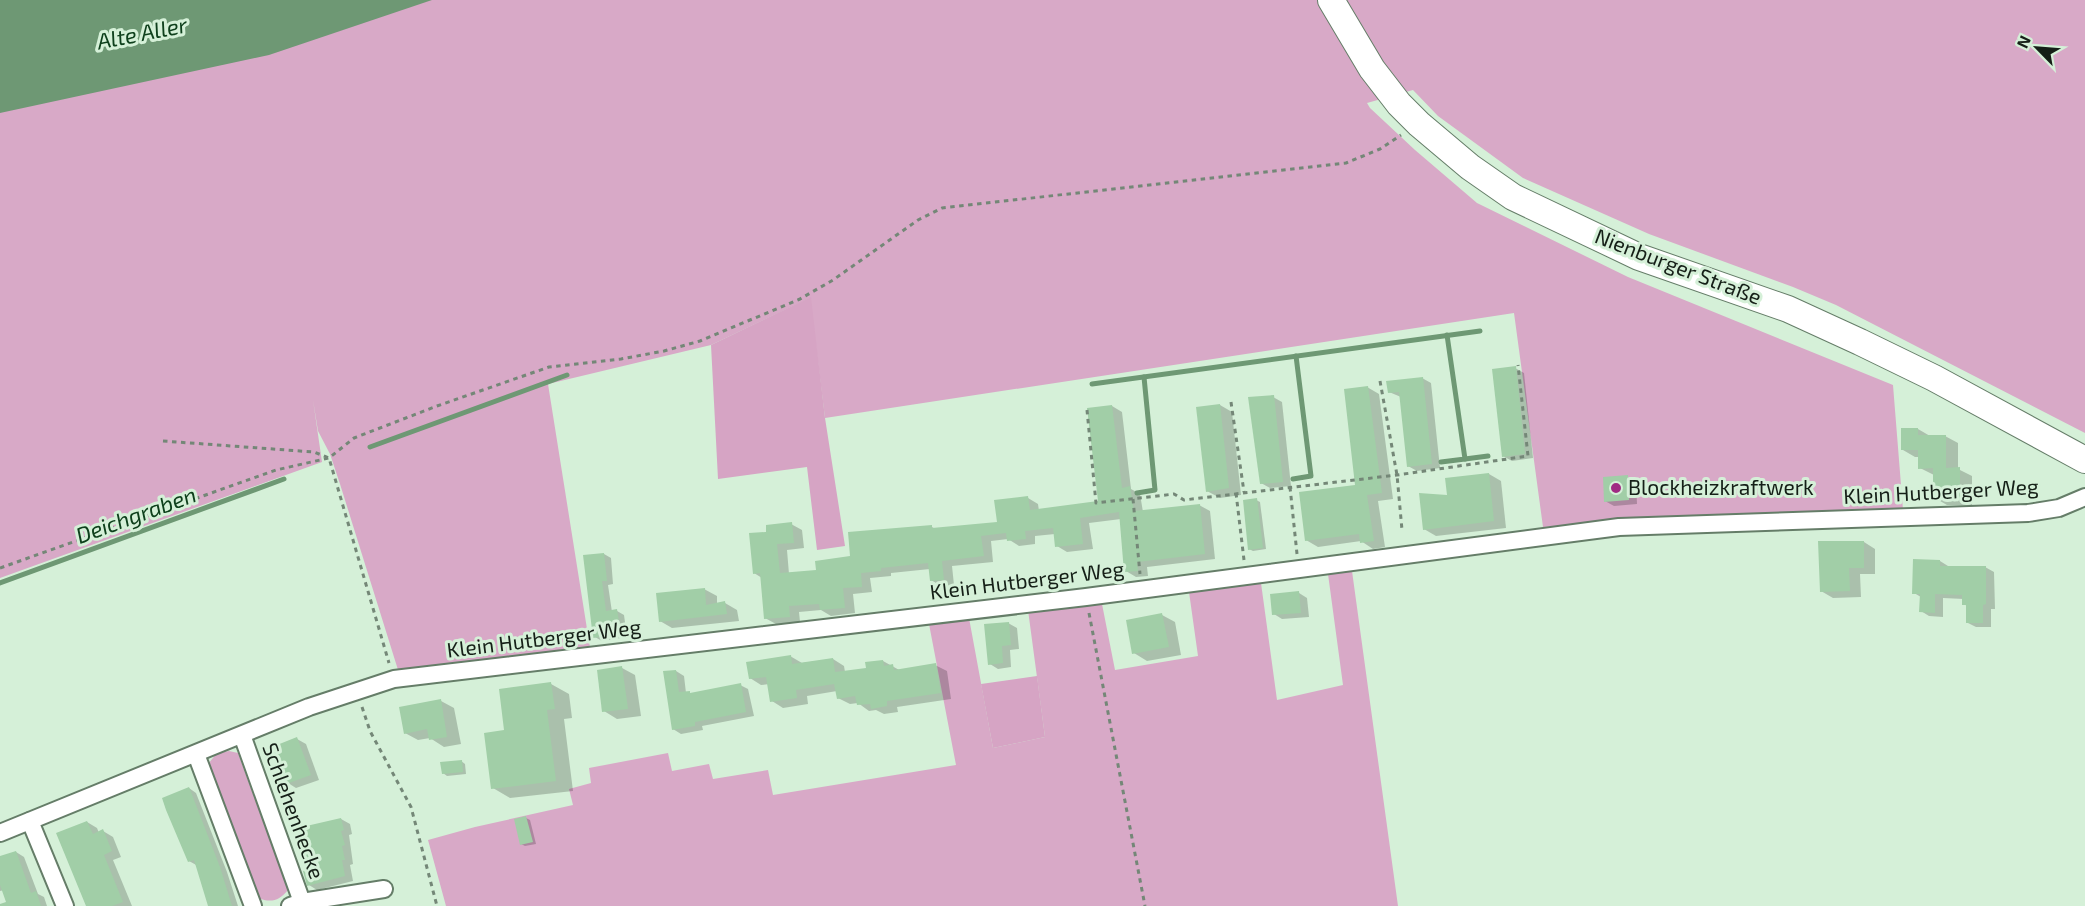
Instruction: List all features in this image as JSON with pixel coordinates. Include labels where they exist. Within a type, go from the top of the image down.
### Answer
[{"type":"main road","name":"Nienburger Straße","points":[[1331,0],[1372,69],[1399,104],[1470,167],[1513,197],[1639,257],[1788,309],[1860,342],[1944,383],[2085,460]]},
{"type":"street","name":"Klein Hutberger Weg","points":[[0,833],[309,707],[394,679],[1086,597],[1619,527],[2028,513],[2060,507],[2085,497]]},
{"type":"street","name":"Schlehenhecke","points":[[242,735],[296,904]]},
{"type":"street","points":[[196,754],[253,906]]},
{"type":"street","points":[[30,821],[65,906]]},
{"type":"street","points":[[296,904],[384,888]]},
{"type":"path","points":[[0,568],[276,470],[329,458],[354,438],[436,406],[549,367],[621,359],[700,341],[800,299],[833,280],[918,220],[942,208],[1346,163],[1380,149],[1406,132]]},
{"type":"path","points":[[1087,410],[1096,503],[1174,494],[1184,500],[1397,475],[1528,456],[1518,365]]},
{"type":"path","points":[[1380,381],[1397,475],[1402,531]]},
{"type":"path","points":[[1231,402],[1244,492]]},
{"type":"path","points":[[163,441],[314,452],[329,458]]},
{"type":"path","points":[[329,458],[394,679]]},
{"type":"path","points":[[1290,487],[1299,569]]},
{"type":"path","points":[[1236,494],[1245,576]]},
{"type":"path","points":[[1133,499],[1142,590]]},
{"type":"path","points":[[1086,597],[1145,906]]},
{"type":"path","points":[[357,690],[370,731],[411,807],[437,906]]},
{"type":"shaded area","points":[[0,0],[2085,0],[2085,433],[1836,305],[1649,234],[1523,178],[1438,116],[1413,90],[1367,103],[1415,150],[1477,203],[1628,277],[1893,385],[1903,510],[1770,513],[1543,527],[1514,313],[825,418],[810,298],[711,345],[548,384],[591,654],[399,673],[330,454],[318,431],[313,400],[322,462],[0,578]]},
{"type":"shaded area","points":[[811,297],[825,418],[845,546],[817,550],[807,467],[718,479],[711,345]]},
{"type":"shaded area","points":[[1352,571],[1398,906],[446,906],[428,840],[573,805],[569,789],[591,783],[589,768],[668,753],[672,771],[709,764],[713,779],[768,770],[773,795],[956,765],[929,624],[969,618],[993,748],[1045,737],[1028,610],[1102,604],[1115,670],[1198,656],[1189,592],[1261,583],[1277,700],[1343,685],[1328,574]]},
{"type":"shaded area","points":[[1037,676],[1045,737],[993,748],[981,684]]},
{"type":"shaded area","points":[[229,751],[238,753],[288,890],[274,900],[258,898],[209,763],[216,754]]},
{"type":"water","name":"Alte Aller","points":[[0,0],[432,0],[269,55],[0,113]]},
{"type":"building","points":[[1516,366],[1525,454],[1502,457],[1492,369]]},
{"type":"building","points":[[1423,377],[1432,464],[1407,467],[1399,392],[1388,393],[1386,381]]},
{"type":"building","points":[[1368,386],[1382,493],[1367,495],[1374,541],[1360,543],[1359,534],[1305,541],[1299,492],[1355,485],[1344,389]]},
{"type":"building","points":[[1274,395],[1283,482],[1260,484],[1248,397]]},
{"type":"building","points":[[1220,404],[1229,488],[1206,492],[1196,407]]},
{"type":"building","points":[[1112,405],[1122,488],[1130,486],[1134,511],[1200,504],[1205,554],[1137,562],[1138,571],[1124,572],[1119,512],[1080,518],[1083,544],[1055,547],[1053,528],[1025,531],[1026,539],[1007,541],[1006,533],[981,536],[984,556],[942,561],[944,580],[930,581],[928,563],[881,568],[881,571],[861,573],[862,587],[843,588],[845,608],[820,610],[819,604],[789,606],[790,617],[764,619],[760,573],[753,574],[749,533],[766,532],[766,525],[792,522],[794,543],[777,544],[780,573],[816,570],[815,561],[850,556],[848,532],[997,522],[994,500],[1028,496],[1030,510],[1098,501],[1087,408]]},
{"type":"building","points":[[1901,428],[1918,428],[1918,435],[1946,435],[1946,468],[1960,467],[1960,498],[1933,499],[1933,468],[1918,469],[1918,450],[1901,450]]},
{"type":"building","points":[[1489,473],[1494,521],[1423,530],[1419,493],[1447,495],[1445,478]]},
{"type":"building","name":"Blockheizkraftwerk","points":[[1628,475],[1629,500],[1604,502],[1603,477]]},
{"type":"building","points":[[1257,498],[1263,548],[1248,550],[1243,500]]},
{"type":"building","points":[[1818,541],[1864,541],[1864,568],[1849,568],[1850,591],[1820,592]]},
{"type":"building","points":[[604,553],[607,581],[602,581],[606,611],[617,609],[621,634],[593,638],[583,555]]},
{"type":"building","points":[[1913,559],[1940,560],[1940,566],[1986,566],[1986,604],[1983,605],[1983,623],[1966,623],[1966,605],[1962,605],[1962,595],[1935,594],[1935,613],[1919,612],[1920,594],[1912,594]]},
{"type":"building","points":[[705,588],[706,605],[725,601],[727,614],[659,622],[656,593]]},
{"type":"building","points":[[1299,591],[1301,613],[1272,615],[1270,594]]},
{"type":"building","points":[[1162,613],[1169,647],[1132,654],[1126,620]]},
{"type":"building","points":[[1009,622],[1011,645],[1002,646],[1003,663],[988,665],[984,624]]},
{"type":"building","points":[[791,655],[792,664],[833,658],[835,672],[866,668],[865,662],[883,660],[884,666],[893,664],[894,670],[936,663],[941,693],[887,701],[887,706],[871,709],[870,704],[857,705],[855,696],[837,699],[834,684],[796,690],[797,698],[770,702],[766,677],[749,679],[746,662]]},
{"type":"building","points":[[622,666],[628,709],[602,712],[597,670]]},
{"type":"building","points":[[676,670],[679,692],[690,691],[690,693],[741,683],[746,712],[695,722],[695,726],[672,730],[663,671]]},
{"type":"building","points":[[551,682],[555,709],[547,710],[556,781],[491,789],[484,733],[504,730],[499,689]]},
{"type":"building","points":[[441,699],[447,737],[429,740],[427,729],[404,734],[399,707]]},
{"type":"building","points":[[297,737],[311,775],[286,784],[272,747]]},
{"type":"building","points":[[462,760],[463,772],[442,774],[440,762]]},
{"type":"building","points":[[189,787],[220,867],[232,906],[208,906],[194,860],[188,862],[166,810],[162,798]]},
{"type":"building","points":[[526,816],[533,842],[520,845],[514,819]]},
{"type":"building","points":[[341,818],[344,830],[341,831],[345,845],[342,846],[345,860],[342,860],[345,876],[307,886],[303,871],[307,870],[303,856],[306,855],[302,827]]},
{"type":"building","points":[[87,821],[93,834],[103,829],[112,851],[104,855],[123,902],[112,906],[86,906],[56,833]]},
{"type":"building","points":[[16,851],[31,893],[36,891],[41,906],[0,906],[6,902],[0,885],[0,856]]},
{"type":"waterway","points":[[1092,384],[1480,331]]},
{"type":"waterway","points":[[1441,462],[1465,459],[1447,335]]},
{"type":"waterway","points":[[1293,479],[1311,476],[1296,356]]},
{"type":"waterway","name":"Deichgraben","points":[[370,447],[567,375]]},
{"type":"waterway","points":[[1137,493],[1155,490],[1144,377]]},
{"type":"waterway","points":[[1465,459],[1488,456]]},
{"type":"waterway","name":"Deichgraben","points":[[0,583],[284,479]]},
{"type":"place","name":"Blockheizkraftwerk","points":[[1616,488]]}]
